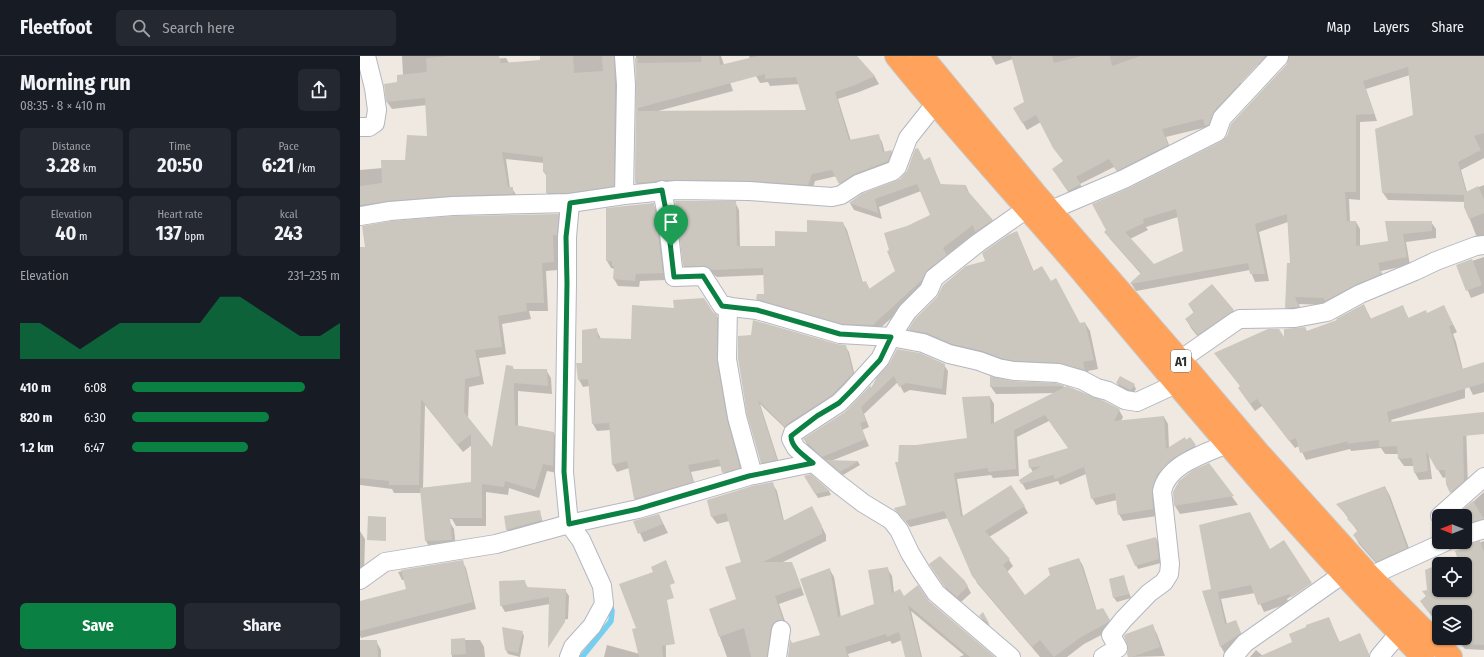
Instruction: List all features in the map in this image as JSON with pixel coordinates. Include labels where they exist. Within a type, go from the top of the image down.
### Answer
[{"type":"highway","name":"A1","points":[[896,56],[935,104],[1028,208],[1227,444],[1343,574],[1423,657]]},
{"type":"highway","name":"A1","points":[[922,56],[1051,210],[1259,453],[1370,576],[1451,657]]},
{"type":"street","points":[[360,127],[369,127],[375,123],[377,110],[374,88],[366,56]]},
{"type":"street","points":[[624,56],[626,85],[624,195]]},
{"type":"street","points":[[1051,210],[1124,179],[1216,132],[1222,118],[1280,57]]},
{"type":"street","points":[[360,216],[390,211],[453,206],[570,203],[662,190],[749,191],[832,197],[840,195],[858,184],[893,171],[897,167],[908,138],[935,104]]},
{"type":"street","points":[[662,190],[667,216],[674,277],[703,276],[722,306],[757,310],[840,334],[891,337],[923,343],[949,354],[979,361],[998,368],[1014,371],[1058,373],[1082,380],[1097,388],[1108,391],[1124,400],[1137,402],[1176,384]]},
{"type":"street","points":[[569,657],[573,647],[592,626],[604,604],[602,586],[580,540],[569,524],[564,472],[567,283],[566,237],[570,203]]},
{"type":"street","points":[[1012,657],[936,593],[910,553],[899,530],[891,520],[837,483],[813,463],[796,448],[792,443],[791,436],[817,416],[839,403],[880,360],[891,337],[907,312],[929,290],[934,278],[978,243],[1028,208]]},
{"type":"street","points":[[1180,360],[1240,319],[1295,318],[1327,312],[1360,294],[1415,272],[1436,261],[1476,246],[1484,245]]},
{"type":"street","points":[[728,306],[727,359],[737,417],[753,475]]},
{"type":"street","points":[[1103,657],[1118,648],[1110,634],[1149,593],[1164,582],[1169,574],[1170,564],[1162,491],[1165,480],[1173,471],[1190,461],[1227,444]]},
{"type":"street","points":[[360,580],[385,562],[496,544],[569,524],[638,509],[753,475],[813,463]]},
{"type":"street","points":[[1448,509],[1484,477]]},
{"type":"street","points":[[1472,532],[1484,528]]},
{"type":"street","points":[[1370,576],[1432,548]]},
{"type":"street","points":[[1232,657],[1246,643],[1343,574]]},
{"type":"street","points":[[777,657],[781,630]]},
{"type":"street","points":[[1379,657],[1400,633]]},
{"type":"building","points":[[449,56],[499,56],[501,63],[540,60],[540,56],[573,56],[574,73],[603,71],[602,56],[614,56],[614,186],[569,193],[546,193],[546,172],[543,172],[543,157],[502,152],[508,187],[513,187],[513,194],[452,196],[360,205],[360,186],[382,183],[381,160],[405,160],[407,135],[427,136],[425,98],[386,102],[384,84],[397,82],[397,75],[427,72],[426,58]]},
{"type":"building","points":[[701,56],[719,56],[720,65],[758,56],[857,56],[875,76],[835,92],[849,140],[879,134],[883,152],[892,150],[888,161],[854,174],[839,184],[832,170],[812,174],[808,185],[750,181],[676,180],[635,183],[635,58],[638,58],[638,63],[702,62]],"holes":[[[765,74],[765,79],[796,77],[806,110],[638,111],[638,108]]]},
{"type":"building","points":[[1011,56],[1052,56],[1054,63],[1082,56],[1110,56],[1112,66],[1140,56],[1266,56],[1214,111],[1209,125],[1205,126],[1203,119],[1162,129],[1168,145],[1117,171],[1109,159],[1076,177],[1081,184],[1068,191],[1052,169],[1063,161],[1053,148],[1036,115],[1022,123],[1013,108],[1024,102]]},
{"type":"building","points":[[1289,56],[1484,56],[1484,133],[1474,136],[1481,150],[1458,162],[1466,192],[1478,186],[1484,199],[1484,213],[1469,219],[1464,207],[1464,195],[1382,193],[1375,129],[1413,115],[1408,67],[1363,81],[1374,114],[1356,115],[1356,192],[1345,192],[1347,221],[1356,221],[1356,246],[1388,241],[1385,221],[1432,221],[1432,231],[1403,234],[1407,257],[1378,263],[1381,274],[1355,285],[1325,301],[1324,298],[1295,297],[1299,307],[1285,308],[1287,263],[1290,263],[1287,214],[1255,224],[1265,274],[1250,274],[1248,263],[1131,284],[1130,283],[1141,273],[1104,232],[1106,230],[1092,204],[1129,188],[1222,141],[1227,136],[1231,124],[1287,64]],"holes":[[[1176,209],[1183,251],[1154,264],[1125,232],[1144,223],[1143,219]]]},
{"type":"building","points":[[918,148],[924,160],[930,157],[940,184],[966,185],[966,189],[993,220],[975,232],[973,225],[943,248],[947,255],[927,270],[922,280],[874,325],[842,324],[756,299],[757,294],[764,294],[763,268],[712,270],[703,266],[683,266],[675,201],[736,201],[737,246],[775,246],[775,231],[807,232],[807,220],[843,222],[862,282],[866,281],[869,289],[895,271],[887,251],[889,250],[884,233],[907,226],[930,215],[917,184],[875,199],[878,213],[849,203],[863,193],[900,179],[907,171],[915,149]]},
{"type":"building","points":[[654,203],[663,273],[636,274],[635,281],[613,279],[614,266],[612,266],[612,261],[606,261],[606,208]]},
{"type":"building","points":[[559,214],[557,235],[553,235],[554,262],[542,263],[544,303],[526,303],[527,311],[498,316],[502,347],[475,350],[480,376],[465,379],[464,412],[492,447],[506,365],[513,366],[513,369],[547,369],[548,386],[514,383],[515,425],[554,432],[553,466],[543,464],[535,490],[505,481],[504,487],[482,484],[482,518],[450,518],[452,540],[425,541],[420,488],[471,482],[471,434],[457,445],[421,399],[419,485],[389,485],[389,481],[360,478],[360,247],[365,247],[362,226],[391,221],[454,216]]},
{"type":"building","points":[[1017,231],[1033,271],[1042,266],[1051,281],[1056,278],[1080,323],[1085,322],[1094,360],[1083,362],[1085,370],[1059,363],[1015,361],[1001,358],[983,351],[952,344],[927,333],[908,330],[915,319],[937,297],[943,285],[966,266],[985,261],[982,253],[1008,235]]},
{"type":"building","points":[[1472,259],[1482,285],[1466,291],[1456,265]]},
{"type":"building","points":[[1212,284],[1234,310],[1198,335],[1185,319],[1194,312],[1188,304]]},
{"type":"building","points":[[704,298],[713,312],[717,315],[717,361],[727,419],[740,468],[722,473],[719,459],[688,465],[693,482],[634,499],[627,461],[612,465],[609,423],[592,424],[588,379],[578,380],[576,363],[582,363],[582,330],[597,328],[598,338],[631,339],[632,305],[674,308],[673,300]]},
{"type":"building","points":[[1364,304],[1370,319],[1403,305],[1408,318],[1426,310],[1427,313],[1444,305],[1453,325],[1449,326],[1462,369],[1484,362],[1484,383],[1387,412],[1389,422],[1484,412],[1484,434],[1463,436],[1464,481],[1450,493],[1446,484],[1445,470],[1437,470],[1426,451],[1428,471],[1414,473],[1412,458],[1398,459],[1397,446],[1379,447],[1379,440],[1346,444],[1349,441],[1300,453],[1296,438],[1289,441],[1257,399],[1250,404],[1238,388],[1240,386],[1214,353],[1268,329],[1279,329],[1284,337],[1284,329],[1305,327],[1307,331],[1337,320],[1336,319]]},
{"type":"building","points":[[753,320],[837,344],[846,345],[853,373],[832,395],[787,424],[785,427],[758,400],[777,460],[761,463],[747,415],[738,358],[738,336],[751,335]]},
{"type":"building","points":[[897,349],[920,353],[945,364],[942,389],[906,383],[899,387],[894,376],[861,407],[866,421],[860,423],[866,439],[822,457],[803,439],[845,412],[871,385],[870,390],[877,377],[889,364]]},
{"type":"building","points":[[990,376],[1012,381],[1056,383],[1066,386],[990,387]]},
{"type":"building","points":[[1120,376],[1135,384],[1131,390],[1116,383]]},
{"type":"building","points":[[1067,386],[1120,409],[1114,421],[1164,416],[1166,449],[1185,437],[1186,440],[1190,437],[1196,445],[1172,459],[1157,475],[1152,492],[1153,509],[1118,515],[1115,493],[1091,499],[1084,467],[1055,479],[1053,475],[1021,484],[1019,480],[1041,466],[1029,468],[1028,460],[1068,448],[1045,415],[1014,430],[1016,469],[988,472],[988,468],[954,473],[961,517],[1011,485],[1025,506],[985,531],[1010,559],[1003,565],[1025,595],[1050,575],[1048,568],[1079,558],[1096,610],[1103,608],[1110,620],[1081,637],[1054,657],[1040,640],[1032,647],[972,576],[944,511],[905,521],[895,510],[894,508],[906,505],[895,462],[898,462],[899,445],[916,445],[967,438],[962,397],[990,396],[991,424]]},
{"type":"building","points":[[826,460],[859,461],[840,472]]},
{"type":"building","points":[[1209,463],[1234,496],[1174,506],[1173,492],[1179,481],[1193,470]]},
{"type":"building","points":[[811,474],[830,491],[815,494],[804,476]]},
{"type":"building","points":[[773,482],[783,521],[812,506],[822,526],[822,534],[763,562],[792,562],[801,587],[775,596],[783,620],[778,620],[771,628],[767,657],[751,657],[744,628],[719,637],[709,609],[736,599],[725,567],[741,562],[726,513],[711,517],[707,500],[752,486]]},
{"type":"building","points":[[1385,486],[1407,548],[1376,562],[1353,535],[1358,530],[1347,519],[1349,518],[1336,504]]},
{"type":"building","points":[[1473,501],[1484,519],[1472,522],[1472,509],[1463,509]]},
{"type":"building","points":[[540,510],[542,520],[506,530],[504,516]]},
{"type":"building","points":[[1250,512],[1270,549],[1284,540],[1312,583],[1292,597],[1289,594],[1258,605],[1251,585],[1218,592],[1225,624],[1236,620],[1241,633],[1220,647],[1202,591],[1211,589],[1199,525]]},
{"type":"building","points":[[659,514],[663,524],[638,534],[633,521]]},
{"type":"building","points":[[368,516],[386,517],[386,541],[367,540]]},
{"type":"building","points":[[1156,537],[1159,559],[1135,566],[1126,545]]},
{"type":"building","points":[[1480,541],[1484,552],[1484,645],[1472,645],[1472,605],[1432,605],[1432,612],[1431,611],[1429,613],[1420,601],[1426,596],[1422,591],[1427,590],[1425,570],[1432,567],[1432,597],[1472,597],[1472,557],[1457,557],[1455,551],[1462,549],[1472,549],[1472,543]]},
{"type":"building","points":[[940,556],[968,586],[957,597],[944,586],[929,564]]},
{"type":"building","points":[[463,560],[473,602],[360,631],[360,601],[406,589],[401,570]]},
{"type":"building","points":[[666,560],[675,583],[670,585],[674,598],[667,600],[675,644],[662,646],[663,657],[639,657],[632,629],[636,628],[619,584],[653,572],[651,567]]},
{"type":"building","points":[[888,567],[892,593],[900,589],[904,596],[918,585],[929,601],[995,657],[970,657],[908,605],[921,657],[905,657],[899,632],[887,637],[886,634],[845,647],[848,657],[788,657],[790,639],[792,643],[820,635],[800,579],[830,568],[838,617],[874,604],[868,570]]},
{"type":"building","points":[[1124,575],[1129,594],[1113,598],[1109,579]]},
{"type":"building","points":[[525,580],[526,587],[566,589],[565,622],[548,648],[549,597],[500,606],[499,581]]},
{"type":"building","points":[[983,612],[990,625],[979,616]]},
{"type":"building","points":[[1329,617],[1339,642],[1360,633],[1369,657],[1258,657],[1292,642],[1289,634],[1306,627],[1306,625]]},
{"type":"building","points":[[1153,624],[1160,647],[1128,657],[1128,648],[1124,636]]},
{"type":"building","points":[[502,627],[523,631],[518,653],[505,650]]},
{"type":"building","points":[[465,638],[466,654],[451,655],[451,639]]},
{"type":"building","points":[[360,640],[377,640],[378,657],[360,657]]},
{"type":"waterway","points":[[582,657],[611,621],[612,611],[610,603]]},
{"type":"route","points":[[662,190],[671,246],[674,277],[703,276],[722,306],[757,310],[840,334],[891,337],[880,360],[839,403],[817,416],[791,436],[792,443],[796,448],[813,463],[749,476],[638,509],[569,524],[564,472],[567,283],[566,237],[570,203],[662,190]]}]
